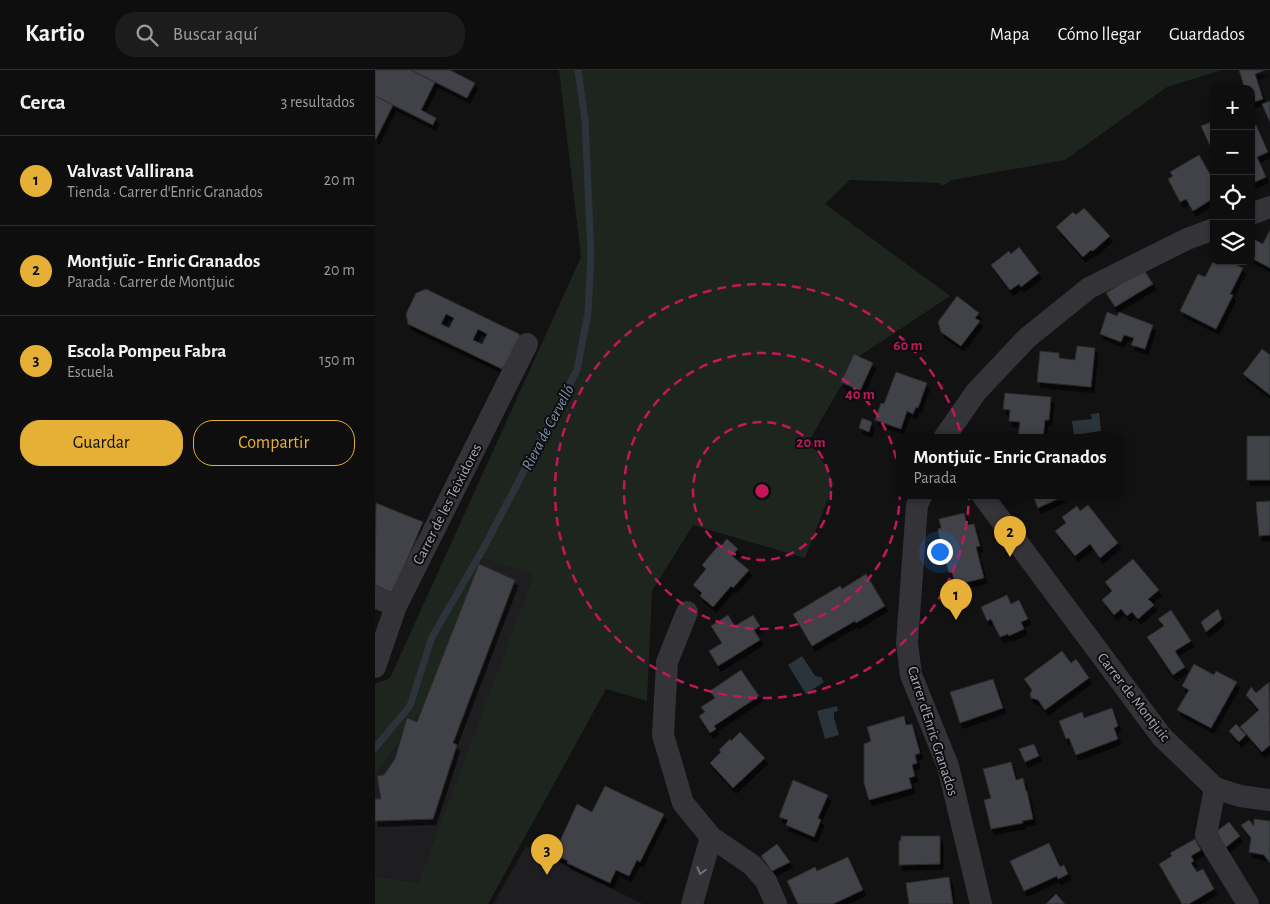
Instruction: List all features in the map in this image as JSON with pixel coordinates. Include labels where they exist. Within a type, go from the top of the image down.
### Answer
[{"type":"street","points":[[1255,213],[1270,207]]},
{"type":"street","points":[[947,434],[976,392],[1027,338],[1089,288],[1187,239],[1210,230]]},
{"type":"street","name":"Carrer de les Teixidores","points":[[375,667],[396,606],[527,344]]},
{"type":"street","name":"Carrer d'Enric Granados","points":[[920,499],[917,505],[907,643],[911,675],[948,766],[981,904]]},
{"type":"street","name":"Carrer de Montjuic","points":[[985,499],[1162,737],[1215,788]]},
{"type":"street","points":[[375,597],[396,606]]},
{"type":"street","points":[[687,612],[667,662],[663,735],[683,803],[711,837],[752,865],[766,881],[776,904]]},
{"type":"street","points":[[1248,904],[1206,835],[1215,788],[1240,796],[1270,800]]},
{"type":"street","points":[[692,904],[711,837]]},
{"type":"shaded area","points":[[559,70],[1222,70],[1167,87],[1065,160],[952,180],[942,186],[940,183],[850,180],[825,204],[950,296],[858,357],[810,439],[834,483],[805,558],[693,525],[652,591],[647,701],[606,689],[488,904],[375,904],[375,876],[418,883],[534,574],[482,558],[428,700],[377,774],[375,774],[375,684],[390,678],[581,257]]},
{"type":"shaded area","points":[[1099,413],[1101,431],[1074,434],[1072,421],[1092,419],[1091,414]]},
{"type":"shaded area","points":[[482,558],[535,573],[418,883],[375,876],[375,774],[377,774],[428,700]]},
{"type":"shaded area","points":[[802,656],[815,676],[821,677],[824,682],[806,694],[788,665]]},
{"type":"shaded area","points":[[837,706],[838,711],[834,712],[834,718],[839,735],[825,739],[817,711]]},
{"type":"shaded area","points":[[526,846],[643,904],[493,904]]},
{"type":"building","points":[[375,70],[411,70],[435,82],[421,110],[436,118],[433,125],[375,96]]},
{"type":"building","points":[[411,70],[450,70],[475,83],[467,98]]},
{"type":"building","points":[[1239,70],[1265,70],[1255,74],[1263,99],[1255,102],[1255,85],[1244,85]]},
{"type":"building","points":[[375,96],[393,105],[376,139],[375,139]]},
{"type":"building","points":[[1270,101],[1270,122],[1262,104]]},
{"type":"building","points":[[1210,123],[1210,146],[1201,126]]},
{"type":"building","points":[[1255,126],[1268,152],[1257,157],[1266,177],[1255,182],[1255,130]]},
{"type":"building","points":[[1199,155],[1210,174],[1210,200],[1193,211],[1186,199],[1180,202],[1168,179],[1173,176],[1170,172]]},
{"type":"building","points":[[1084,208],[1110,236],[1083,257],[1056,227],[1073,212],[1076,215]]},
{"type":"building","points":[[1270,230],[1270,268],[1255,260],[1255,240],[1263,244]]},
{"type":"building","points":[[1019,247],[1039,273],[1021,287],[1019,284],[1010,290],[991,265],[1009,251],[1011,254]]},
{"type":"building","points":[[1211,265],[1237,265],[1243,268],[1230,294],[1233,295],[1216,329],[1180,311],[1198,274],[1205,277]]},
{"type":"building","points":[[1144,270],[1153,284],[1115,307],[1106,293]]},
{"type":"building","points":[[426,289],[519,334],[521,343],[502,369],[408,324],[406,314],[416,293]],"holes":[[[446,314],[454,318],[449,328],[441,324]],[[478,329],[487,334],[482,344],[473,340]]]},
{"type":"building","points":[[957,296],[979,313],[975,318],[980,321],[961,346],[941,332],[938,322]]},
{"type":"building","points":[[1107,312],[1117,316],[1119,312],[1153,325],[1145,349],[1131,345],[1134,338],[1124,335],[1121,342],[1100,334]]},
{"type":"building","points":[[1077,346],[1095,348],[1091,387],[1037,382],[1040,351],[1059,353],[1059,358],[1075,360]]},
{"type":"building","points":[[1262,349],[1270,355],[1270,395],[1243,374]]},
{"type":"building","points":[[854,354],[873,363],[860,391],[841,382]]},
{"type":"building","points":[[896,372],[927,383],[918,408],[916,407],[913,414],[907,411],[901,429],[875,420],[881,403],[884,404]]},
{"type":"building","points":[[1005,393],[1051,397],[1049,420],[1045,420],[1043,434],[1018,434],[1020,422],[1009,421],[1010,410],[1003,409]]},
{"type":"building","points":[[862,418],[872,422],[869,432],[859,428]]},
{"type":"building","points":[[1247,436],[1270,436],[1270,480],[1247,480]]},
{"type":"building","points":[[1034,499],[1058,499],[1038,508]]},
{"type":"building","points":[[1270,501],[1270,535],[1259,536],[1256,502]]},
{"type":"building","points":[[376,503],[423,522],[393,593],[375,585]]},
{"type":"building","points":[[1088,505],[1118,543],[1100,558],[1090,544],[1075,556],[1055,531],[1066,523],[1062,517],[1077,506],[1080,511]]},
{"type":"building","points":[[964,513],[967,525],[974,524],[980,546],[976,547],[984,578],[955,585],[952,572],[949,573],[944,554],[942,554],[938,529],[941,528],[939,519]]},
{"type":"building","points":[[727,539],[738,549],[732,556],[749,570],[733,588],[731,586],[713,607],[700,596],[702,593],[693,585],[706,569],[702,565],[718,546],[720,547]]},
{"type":"building","points":[[1133,559],[1159,590],[1148,599],[1154,605],[1138,619],[1132,612],[1127,616],[1121,609],[1114,615],[1102,600],[1112,591],[1105,582]]},
{"type":"building","points":[[479,564],[515,580],[453,743],[457,745],[433,819],[375,821],[375,799],[381,799],[377,776],[384,775],[395,759],[407,718],[417,722]]},
{"type":"building","points":[[866,574],[885,606],[812,646],[793,614],[840,586],[842,589]]},
{"type":"building","points":[[1007,595],[1011,604],[1019,600],[1028,619],[1021,622],[1024,629],[1009,636],[1008,634],[1000,637],[991,619],[987,621],[981,607]]},
{"type":"building","points":[[1218,609],[1222,619],[1206,632],[1201,622]]},
{"type":"building","points":[[1171,610],[1191,641],[1175,651],[1185,667],[1173,675],[1147,637],[1164,626],[1158,619]]},
{"type":"building","points":[[728,615],[735,626],[753,615],[760,626],[754,630],[760,640],[718,666],[709,651],[722,643],[711,626]]},
{"type":"building","points":[[1062,651],[1071,663],[1076,659],[1089,678],[1045,710],[1038,700],[1031,698],[1032,690],[1024,679]]},
{"type":"building","points":[[1194,664],[1214,675],[1216,671],[1237,682],[1211,728],[1177,710],[1189,690],[1182,686]]},
{"type":"building","points":[[741,670],[759,696],[714,726],[716,729],[710,733],[699,716],[705,712],[701,707],[715,698],[710,691]]},
{"type":"building","points":[[993,679],[1003,708],[960,723],[950,692]]},
{"type":"building","points":[[1269,682],[1270,745],[1262,752],[1240,727],[1259,710],[1246,695],[1251,687],[1256,693]]},
{"type":"building","points":[[1112,708],[1118,726],[1114,728],[1118,739],[1076,755],[1069,738],[1066,739],[1059,721],[1082,712],[1084,718]]},
{"type":"building","points":[[904,716],[906,725],[912,724],[920,753],[915,755],[917,763],[912,765],[915,776],[909,778],[912,788],[869,800],[864,783],[864,744],[871,741],[867,727]]},
{"type":"building","points":[[1236,724],[1246,735],[1239,742],[1229,731]]},
{"type":"building","points":[[740,732],[765,758],[733,788],[710,763],[721,752],[719,750]]},
{"type":"building","points":[[1034,744],[1039,756],[1025,762],[1019,749]]},
{"type":"building","points":[[1011,762],[1016,780],[1023,778],[1033,819],[1022,821],[1023,823],[991,829],[984,800],[991,798],[983,769]]},
{"type":"building","points":[[793,780],[828,795],[818,818],[821,820],[814,837],[786,825],[788,820],[779,817]]},
{"type":"building","points":[[605,786],[664,814],[640,862],[637,860],[629,876],[616,870],[610,883],[567,863],[568,861],[554,854],[577,804],[592,812]]},
{"type":"building","points":[[1254,819],[1270,821],[1270,863],[1264,855],[1249,852],[1251,838],[1241,825],[1249,820],[1254,826]]},
{"type":"building","points":[[1229,822],[1240,836],[1225,848],[1217,831]]},
{"type":"building","points":[[901,836],[940,836],[940,864],[899,865],[899,840],[901,841]]},
{"type":"building","points":[[1195,839],[1201,850],[1191,856],[1194,861],[1191,863],[1197,872],[1203,869],[1214,889],[1189,904],[1182,904],[1159,864],[1172,856],[1170,853]]},
{"type":"building","points":[[1049,843],[1060,867],[1064,865],[1068,874],[1058,879],[1057,876],[1024,891],[1010,861]]},
{"type":"building","points":[[777,844],[790,862],[772,871],[761,856]]},
{"type":"building","points":[[848,857],[863,890],[833,904],[798,904],[787,881],[815,867],[817,871]]},
{"type":"building","points":[[949,877],[953,904],[909,904],[906,883]]},
{"type":"building","points":[[1056,894],[1065,904],[1046,904]]},
{"type":"waterway","name":"Riera de Cervelló","points":[[375,748],[410,706],[432,637],[483,549],[577,370],[588,313],[591,255],[585,120],[578,70]]},
{"type":"place","name":"Montjuïc - Enric Granados","points":[[1010,557]]},
{"type":"place","name":"Valvast Vallirana","points":[[956,620]]},
{"type":"place","name":"Escola Pompeu Fabra","points":[[547,875]]}]
